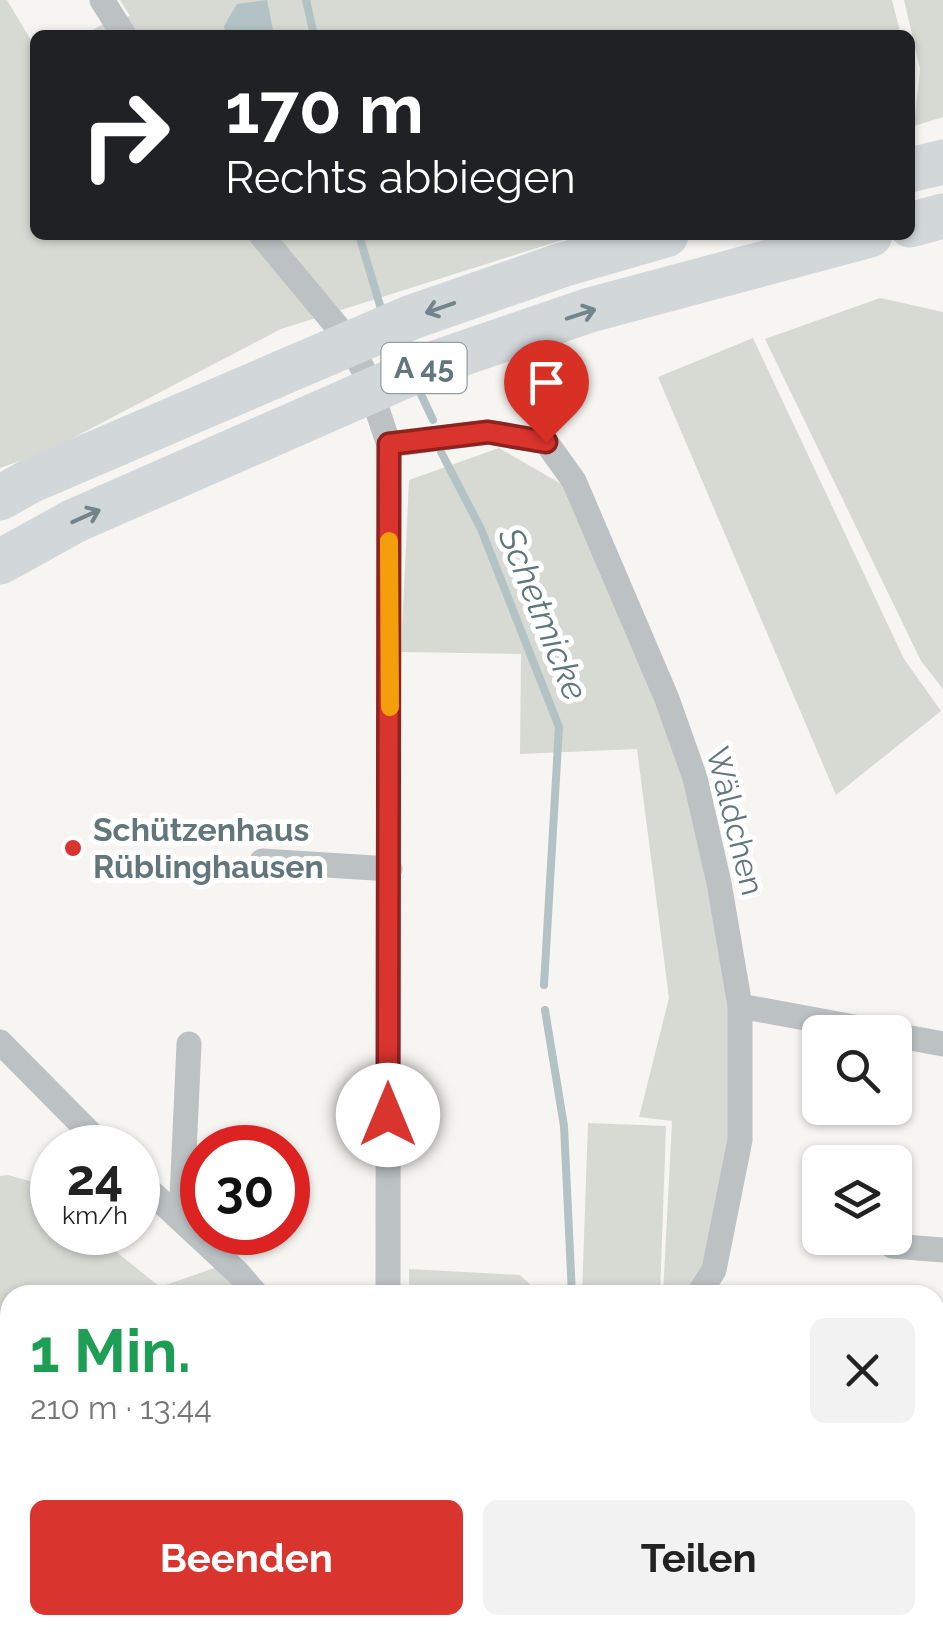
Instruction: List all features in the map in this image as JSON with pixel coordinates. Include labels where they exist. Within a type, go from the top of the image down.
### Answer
[{"type":"highway","points":[[915,169],[943,162]]},
{"type":"highway","points":[[915,224],[943,216]]},
{"type":"highway","name":"A 45","points":[[0,498],[30,481],[412,318],[562,265],[649,240]]},
{"type":"highway","name":"A 45","points":[[0,562],[74,522],[432,364],[590,310],[851,240]]},
{"type":"street","points":[[102,0],[121,30]]},
{"type":"street","points":[[266,240],[345,336],[364,374],[389,444],[388,1285]]},
{"type":"street","name":"Wäldchen","points":[[389,444],[488,432],[546,442],[574,482],[667,699],[695,778],[740,1006],[740,1140],[715,1282]]},
{"type":"street","points":[[262,861],[390,869]]},
{"type":"street","points":[[740,1006],[802,1017]]},
{"type":"street","points":[[912,1038],[943,1044]]},
{"type":"street","points":[[0,1042],[82,1125]]},
{"type":"street","points":[[185,1125],[190,1044]]},
{"type":"street","points":[[160,1200],[180,1219]]},
{"type":"street","points":[[912,1248],[943,1250]]},
{"type":"street","points":[[219,1255],[248,1285]]},
{"type":"shaded area","points":[[0,0],[7,0],[30,39],[30,240],[562,240],[281,329],[50,450],[0,468]]},
{"type":"shaded area","points":[[120,0],[892,0],[900,30],[92,30],[130,16]]},
{"type":"shaded area","points":[[267,0],[273,30],[225,30],[237,4]]},
{"type":"shaded area","points":[[904,0],[943,0],[943,117],[915,126],[920,69],[915,30],[911,30]]},
{"type":"shaded area","points":[[880,298],[943,312],[943,689],[921,661],[765,339]]},
{"type":"shaded area","points":[[753,338],[904,659],[941,711],[836,795],[658,377]]},
{"type":"shaded area","points":[[499,448],[572,490],[692,766],[723,949],[740,1137],[716,1285],[664,1285],[672,1121],[639,1117],[669,998],[637,749],[520,754],[521,654],[401,652],[409,480]]},
{"type":"shaded area","points":[[588,1123],[666,1126],[660,1285],[582,1285]]},
{"type":"shaded area","points":[[0,1176],[30,1181],[30,1255],[120,1255],[158,1285],[0,1285]]},
{"type":"shaded area","points":[[217,1267],[236,1285],[166,1285]]},
{"type":"shaded area","points":[[409,1269],[520,1275],[530,1285],[409,1285]]},
{"type":"waterway","name":"Schetmicke","points":[[306,0],[313,30]]},
{"type":"waterway","name":"Schetmicke","points":[[360,240],[382,312]]},
{"type":"waterway","name":"Schetmicke","points":[[418,388],[433,420]]},
{"type":"waterway","name":"Schetmicke","points":[[441,452],[481,529],[559,727],[544,985]]},
{"type":"waterway","name":"Schetmicke","points":[[545,1010],[564,1126],[572,1285]]},
{"type":"slow traffic","points":[[389,541],[390,707]]},
{"type":"place","name":"Schützenhaus Rüblinghausen","points":[[73,848]]},
{"type":"route","points":[[388,1115],[389,444],[488,432],[546,442]]}]
